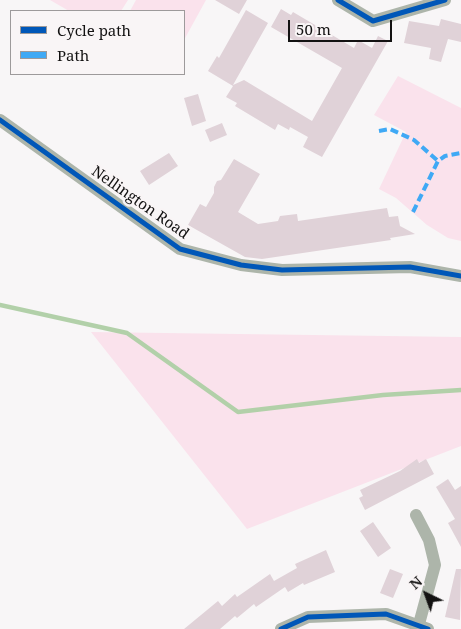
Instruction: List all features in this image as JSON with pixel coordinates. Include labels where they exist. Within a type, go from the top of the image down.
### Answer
[{"type":"street","points":[[338,0],[373,21],[445,0]]},
{"type":"street","name":"Nellington Road","points":[[0,120],[180,249],[241,265],[282,270],[410,268],[461,276]]},
{"type":"street","points":[[281,629],[308,617],[386,614],[424,626],[435,565],[429,540],[416,515]]},
{"type":"shaded area","points":[[50,0],[128,0],[122,10],[67,10]]},
{"type":"shaded area","points":[[136,0],[206,0],[185,38],[185,10],[131,10]]},
{"type":"shaded area","points":[[398,76],[461,108],[461,241],[448,238],[427,225],[396,198],[379,189],[406,132],[374,115]]},
{"type":"shaded area","points":[[91,332],[461,337],[461,446],[247,529]]},
{"type":"building","points":[[215,0],[247,0],[239,14]]},
{"type":"building","points":[[281,9],[291,15],[293,12],[354,48],[358,40],[372,48],[378,36],[388,41],[322,157],[303,147],[308,137],[290,127],[289,130],[278,124],[275,130],[235,106],[237,103],[226,97],[233,86],[208,71],[217,56],[219,58],[246,10],[268,23],[233,85],[244,80],[312,121],[342,68],[271,27]]},
{"type":"building","points":[[441,19],[461,24],[461,42],[448,39],[441,62],[429,59],[431,48],[404,43],[409,21],[439,26]]},
{"type":"building","points":[[198,94],[206,121],[192,126],[184,98]]},
{"type":"building","points":[[222,123],[227,135],[210,142],[205,130]]},
{"type":"building","points":[[169,153],[178,166],[149,185],[140,171]]},
{"type":"building","points":[[234,159],[260,174],[238,212],[258,224],[278,221],[280,216],[297,214],[298,221],[387,208],[389,217],[398,216],[400,226],[415,234],[390,238],[391,240],[262,259],[245,257],[188,225],[200,204],[206,207],[214,193],[217,181],[221,180]]},
{"type":"building","points":[[417,459],[419,463],[426,459],[434,474],[365,510],[359,498],[363,496],[360,490],[400,471]]},
{"type":"building","points":[[448,479],[455,490],[461,486],[461,547],[448,523],[455,519],[436,487]]},
{"type":"building","points":[[373,522],[391,548],[378,557],[360,531]]},
{"type":"building","points":[[326,550],[335,572],[304,585],[303,583],[288,592],[285,587],[256,607],[254,604],[237,618],[235,616],[220,629],[184,629],[218,601],[222,606],[235,594],[237,597],[270,574],[274,581],[297,568],[295,564]]},
{"type":"building","points":[[390,569],[403,574],[393,598],[380,593]]},
{"type":"building","points":[[456,569],[461,569],[460,620],[445,617]]},
{"type":"waterway","points":[[0,305],[127,333],[238,412],[383,395],[461,390]]},
{"type":"marked path","points":[[379,131],[390,129],[414,140],[438,161]]},
{"type":"marked path","points":[[413,212],[438,161],[445,156],[461,153]]},
{"type":"cycle path","points":[[338,0],[373,21],[445,0]]},
{"type":"cycle path","points":[[0,120],[180,249],[241,265],[282,270],[410,267],[461,276]]},
{"type":"cycle path","points":[[281,629],[308,617],[386,614],[428,629]]}]
